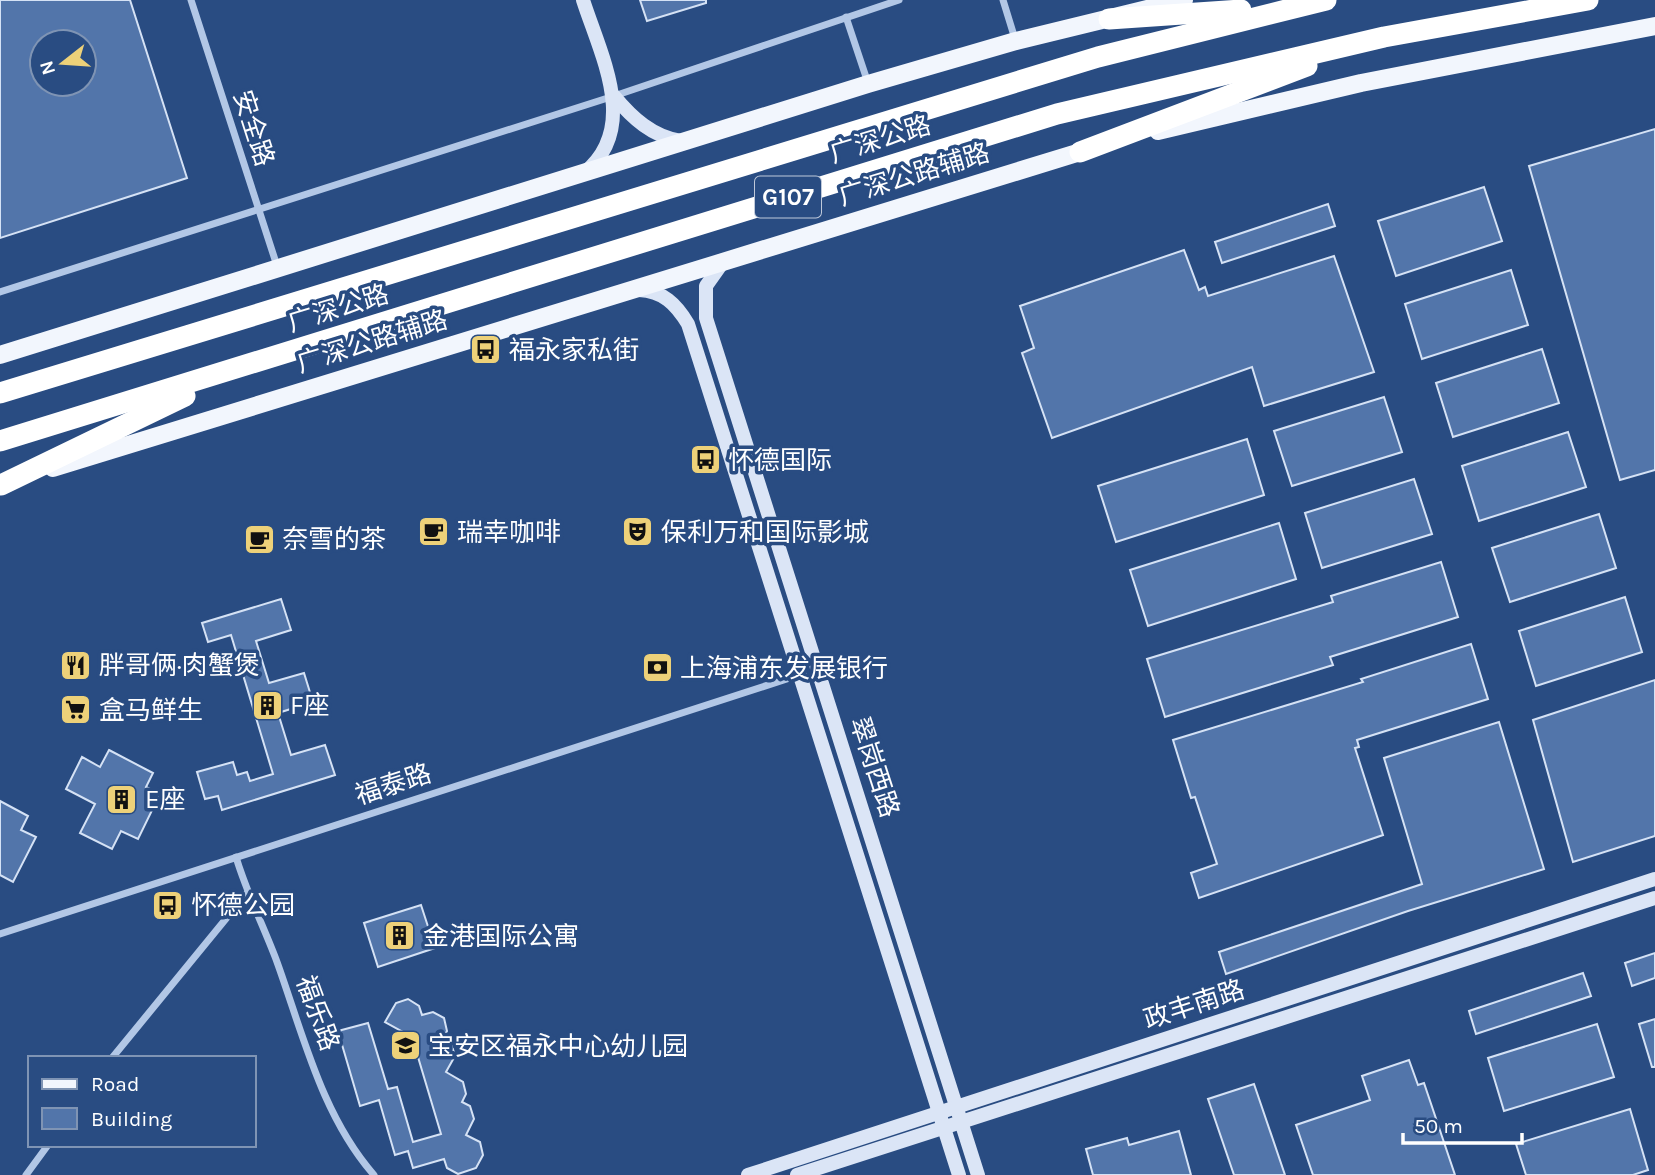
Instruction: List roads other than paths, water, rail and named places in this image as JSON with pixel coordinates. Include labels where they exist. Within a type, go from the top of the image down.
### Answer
[{"type":"highway","name":"广深公路","points":[[0,393],[1084,61],[1326,0]]},
{"type":"highway","name":"广深公路","points":[[0,441],[1057,114],[1384,37],[1588,0]]},
{"type":"highway","points":[[1109,19],[1295,6]]},
{"type":"highway","points":[[1080,152],[1384,37]]},
{"type":"highway","points":[[0,485],[248,365]]},
{"type":"main road","points":[[579,176],[594,165],[608,146],[613,123],[614,96],[583,0]]},
{"type":"main road","points":[[0,355],[868,84],[1016,41],[1184,0]]},
{"type":"main road","name":"广深公路辅路","points":[[0,485],[1080,152],[1260,105],[1655,26]]},
{"type":"main road","points":[[614,96],[626,111],[650,130],[666,139],[683,142]]},
{"type":"main road","name":"翠岗西路","points":[[726,259],[713,272],[706,286],[704,303],[978,1175]]},
{"type":"main road","name":"翠岗西路","points":[[630,289],[649,290],[665,296],[678,307],[688,324],[959,1175]]},
{"type":"main road","points":[[701,366],[709,359],[720,360]]},
{"type":"main road","name":"政丰南路","points":[[748,1175],[1655,879]]},
{"type":"main road","name":"政丰南路","points":[[797,1175],[1655,898]]},
{"type":"street","name":"安全路","points":[[191,0],[278,269]]},
{"type":"street","points":[[1003,0],[1016,41]]},
{"type":"street","points":[[0,292],[614,96],[894,1]]},
{"type":"street","points":[[846,17],[868,84]]},
{"type":"street","name":"福泰路","points":[[0,934],[799,675]]},
{"type":"street","name":"福乐路","points":[[236,857],[247,893],[274,954],[332,1112],[348,1143],[374,1175]]},
{"type":"street","points":[[115,1056],[247,893]]},
{"type":"street","points":[[26,1175],[47,1147]]},
{"type":"place","name":"福永家私街","points":[[486,350]]},
{"type":"place","name":"怀德国际","points":[[705,460]]},
{"type":"place","name":"瑞幸咖啡","points":[[434,532]]},
{"type":"place","name":"保利万和国际影城","points":[[638,532]]},
{"type":"place","name":"奈雪的茶","points":[[259,539]]},
{"type":"place","name":"胖哥俩·肉蟹煲","points":[[76,665]]},
{"type":"place","name":"上海浦东发展银行","points":[[657,668]]},
{"type":"place","name":"F座","points":[[267,705]]},
{"type":"place","name":"盒马鲜生","points":[[76,710]]},
{"type":"place","name":"E座","points":[[122,799]]},
{"type":"place","name":"怀德公园","points":[[168,905]]},
{"type":"place","name":"金港国际公寓","points":[[400,936]]},
{"type":"place","name":"宝安区福永中心幼儿园","points":[[405,1046]]}]
